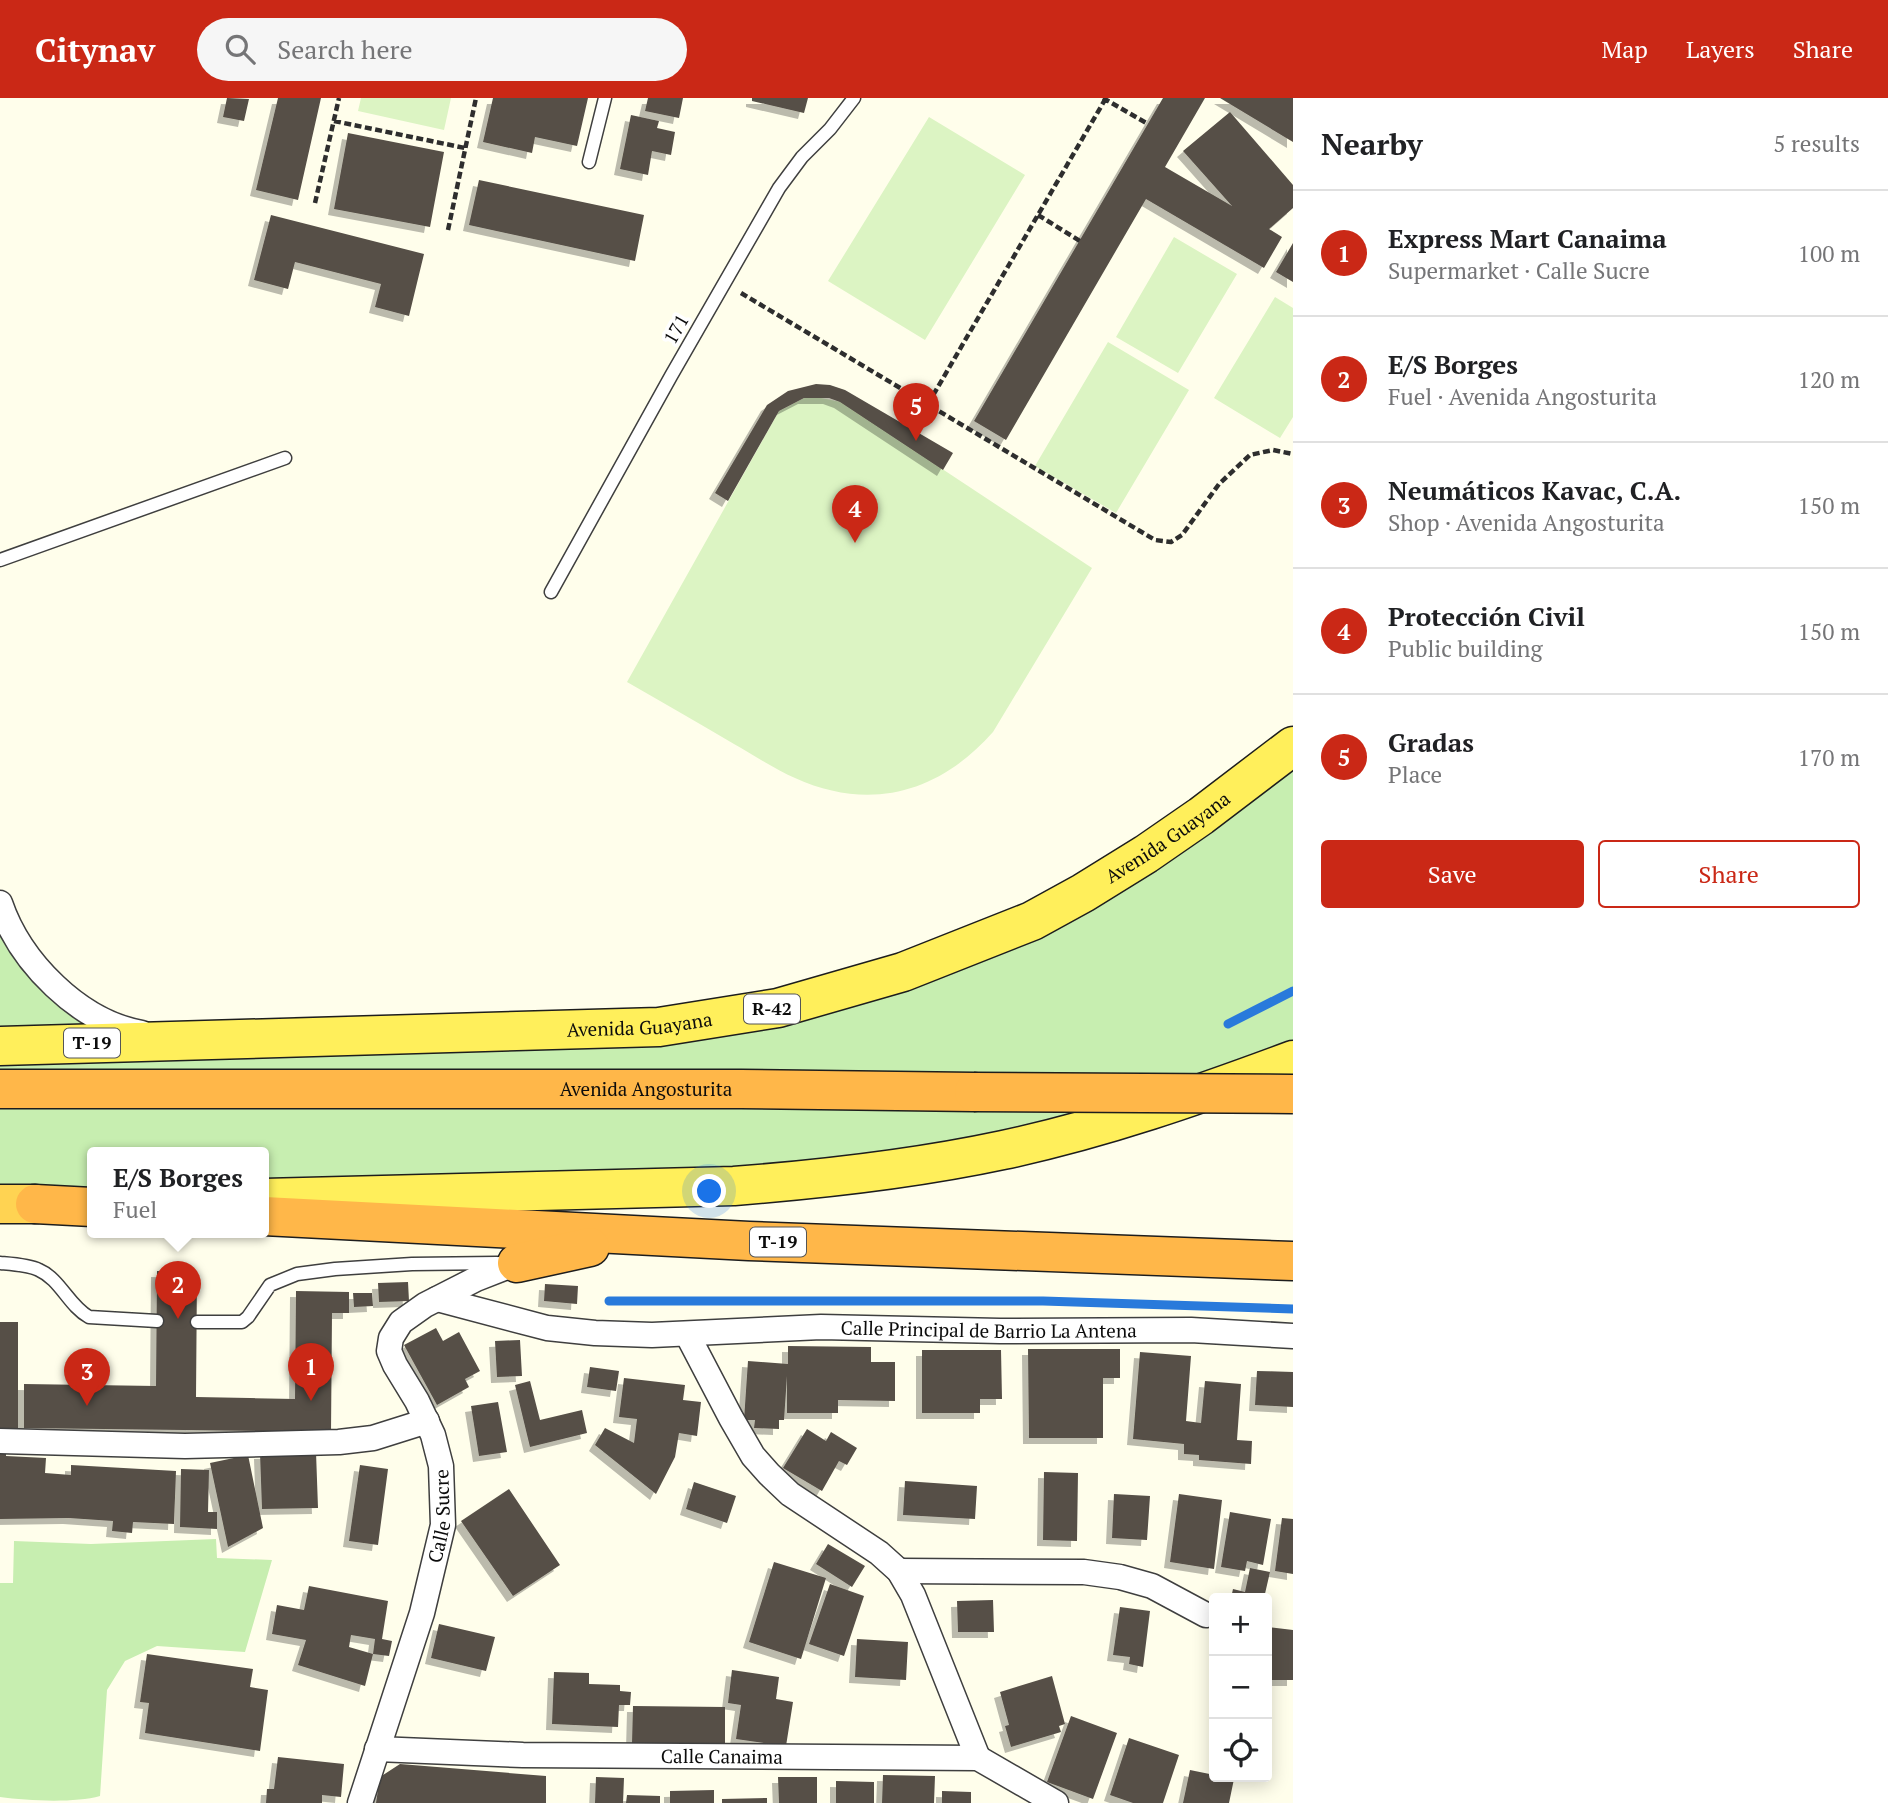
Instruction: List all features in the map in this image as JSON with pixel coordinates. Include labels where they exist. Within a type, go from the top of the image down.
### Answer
[{"type":"highway","name":"Avenida Angosturita","points":[[0,1089],[741,1089],[1293,1094]]},
{"type":"highway","points":[[18,1204],[87,1205]]},
{"type":"highway","name":"T-19","points":[[269,1216],[667,1237],[1293,1261]]},
{"type":"highway","name":"T-19","points":[[517,1263],[581,1248],[667,1237]]},
{"type":"main road","name":"Avenida Guayana","points":[[0,1046],[659,1027],[778,1008],[903,972],[1032,921],[1146,854],[1293,746]]},
{"type":"main road","points":[[269,1198],[734,1186],[862,1173],[1018,1146],[1206,1092],[1293,1060]]},
{"type":"street","points":[[0,903],[6,921],[30,957],[46,976],[75,1002],[115,1026],[184,1040]]},
{"type":"street","name":"Calle Sucre","points":[[360,1803],[422,1613],[443,1525],[441,1466],[433,1435],[389,1351],[390,1338],[401,1322],[437,1299],[517,1263]]},
{"type":"street","name":"Calle Principal de Barrio La Antena","points":[[437,1299],[547,1328],[595,1333],[652,1335],[821,1327],[1000,1331],[1191,1330],[1293,1336]]},
{"type":"street","points":[[687,1334],[753,1456],[769,1474],[790,1494],[880,1553],[899,1571],[913,1595],[978,1758]]},
{"type":"street","points":[[0,1441],[185,1446],[339,1442],[373,1438],[427,1422]]},
{"type":"street","points":[[899,1571],[1084,1572],[1120,1577],[1152,1586],[1206,1615]]},
{"type":"street","name":"Calle Canaima","points":[[377,1749],[523,1755],[978,1758],[1056,1803]]},
{"type":"lane","points":[[589,162],[604,98]]},
{"type":"lane","name":"171","points":[[551,592],[779,188],[802,157],[830,129],[854,98]]},
{"type":"lane","points":[[0,560],[285,458]]},
{"type":"lane","points":[[0,1263],[40,1270],[80,1312],[89,1317],[157,1321]]},
{"type":"lane","points":[[197,1322],[242,1322],[270,1285],[297,1274],[412,1264],[517,1263]]},
{"type":"path","points":[[316,203],[339,98]]},
{"type":"path","points":[[448,230],[476,98]]},
{"type":"path","points":[[928,404],[1105,98],[1148,124]]},
{"type":"path","points":[[334,121],[466,148]]},
{"type":"path","points":[[1038,215],[1080,241]]},
{"type":"path","points":[[724,284],[1155,540],[1171,542],[1182,535],[1219,484],[1250,455],[1273,450],[1293,454]]},
{"type":"green space","points":[[361,98],[451,98],[444,130],[358,111]]},
{"type":"green space","points":[[929,117],[1025,175],[925,340],[828,281]]},
{"type":"green space","points":[[1174,237],[1237,274],[1178,373],[1116,337]]},
{"type":"green space","points":[[1275,297],[1293,308],[1293,417],[1280,438],[1214,398]]},
{"type":"green space","points":[[1108,342],[1189,390],[1116,513],[1035,466]]},
{"type":"green space","points":[[816,397],[841,402],[1092,568],[993,732],[950,770],[902,791],[850,794],[795,778],[627,682],[779,411],[804,398]]},
{"type":"green space","points":[[1293,746],[1293,1060],[1005,1149],[269,1198],[269,1147],[87,1147],[87,1203],[0,1204],[0,903],[17,939],[115,1026],[659,1027],[982,943]]},
{"type":"green space","points":[[216,1539],[217,1558],[272,1560],[245,1652],[157,1646],[125,1661],[107,1690],[100,1796],[52,1801],[0,1797],[0,1583],[13,1583],[14,1541],[91,1544]]},
{"type":"building","points":[[227,98],[249,99],[244,121],[223,117]]},
{"type":"building","points":[[278,98],[321,98],[298,200],[256,190]]},
{"type":"building","points":[[493,98],[588,98],[577,146],[535,137],[532,153],[483,142]]},
{"type":"building","points":[[648,98],[683,98],[679,118],[645,111]]},
{"type":"building","points":[[752,98],[808,98],[804,113],[752,101]]},
{"type":"building","points":[[1163,98],[1205,98],[1165,167],[1232,206],[1183,151],[1230,112],[1293,185],[1293,208],[1269,229],[1282,237],[1264,268],[1146,199],[1006,440],[974,421]]},
{"type":"building","points":[[1220,98],[1293,98],[1293,142]]},
{"type":"building","points":[[631,115],[659,121],[657,128],[675,132],[671,155],[652,151],[648,175],[620,169]]},
{"type":"building","points":[[348,133],[444,152],[430,227],[334,209]]},
{"type":"building","points":[[479,180],[644,215],[635,261],[469,225]]},
{"type":"building","points":[[271,215],[424,254],[409,316],[375,307],[381,284],[295,262],[288,289],[254,280]]},
{"type":"building","points":[[1293,243],[1293,282],[1276,272]]},
{"type":"building","points":[[816,384],[845,390],[953,453],[943,470],[840,402],[829,398],[804,398],[779,411],[728,501],[715,493],[767,405],[788,391]]},
{"type":"building","points":[[157,1271],[197,1272],[196,1397],[295,1399],[296,1291],[349,1292],[349,1313],[332,1313],[331,1432],[24,1428],[24,1384],[156,1386]]},
{"type":"building","points":[[408,1282],[409,1301],[379,1302],[378,1283]]},
{"type":"building","points":[[545,1284],[578,1286],[577,1304],[544,1301]]},
{"type":"building","points":[[353,1293],[372,1293],[373,1306],[354,1307]]},
{"type":"building","points":[[0,1322],[18,1322],[18,1430],[0,1430]]},
{"type":"building","points":[[436,1328],[443,1341],[459,1332],[480,1371],[465,1379],[469,1387],[437,1405],[404,1345]]},
{"type":"building","points":[[520,1340],[522,1376],[497,1377],[495,1341]]},
{"type":"building","points":[[788,1346],[871,1347],[871,1362],[895,1362],[895,1401],[838,1400],[838,1413],[787,1413],[787,1376],[784,1420],[779,1420],[779,1429],[754,1428],[755,1420],[744,1420],[748,1361],[788,1364]]},
{"type":"building","points":[[1028,1349],[1120,1349],[1120,1378],[1103,1378],[1103,1438],[1029,1438]]},
{"type":"building","points":[[922,1350],[1001,1350],[1002,1399],[980,1399],[980,1413],[922,1413]]},
{"type":"building","points":[[1140,1352],[1191,1356],[1186,1421],[1201,1423],[1205,1381],[1241,1384],[1237,1440],[1252,1441],[1251,1464],[1199,1460],[1199,1455],[1184,1454],[1184,1444],[1133,1439]]},
{"type":"building","points":[[590,1367],[619,1371],[616,1391],[587,1387]]},
{"type":"building","points":[[1257,1371],[1293,1372],[1293,1407],[1255,1405]]},
{"type":"building","points":[[624,1378],[685,1385],[683,1400],[701,1402],[697,1436],[679,1433],[675,1457],[656,1494],[595,1445],[605,1428],[634,1443],[637,1419],[619,1417]]},
{"type":"building","points":[[530,1381],[540,1420],[582,1410],[587,1433],[530,1447],[515,1385]]},
{"type":"building","points":[[498,1402],[507,1452],[479,1456],[471,1406]]},
{"type":"building","points":[[807,1429],[826,1441],[831,1432],[857,1448],[847,1465],[839,1461],[822,1491],[783,1468]]},
{"type":"building","points":[[0,1451],[6,1451],[6,1456],[46,1458],[45,1473],[71,1475],[71,1465],[176,1471],[174,1524],[133,1522],[132,1533],[112,1531],[113,1521],[69,1518],[0,1519]]},
{"type":"building","points":[[316,1452],[318,1508],[262,1509],[260,1453]]},
{"type":"building","points":[[248,1455],[263,1528],[228,1547],[210,1463]]},
{"type":"building","points":[[360,1465],[388,1469],[378,1545],[349,1541]]},
{"type":"building","points":[[181,1469],[209,1470],[208,1512],[217,1512],[217,1529],[180,1527]]},
{"type":"building","points":[[1044,1472],[1078,1473],[1077,1541],[1043,1540]]},
{"type":"building","points":[[905,1481],[977,1486],[975,1519],[903,1515]]},
{"type":"building","points":[[694,1482],[736,1496],[727,1523],[686,1509]]},
{"type":"building","points":[[509,1489],[560,1565],[513,1596],[461,1521]]},
{"type":"building","points":[[1114,1494],[1150,1496],[1147,1540],[1112,1538]]},
{"type":"building","points":[[1179,1494],[1222,1500],[1214,1569],[1170,1562]]},
{"type":"building","points":[[1230,1512],[1271,1519],[1263,1565],[1247,1561],[1245,1571],[1221,1567]]},
{"type":"building","points":[[1282,1518],[1293,1519],[1293,1574],[1275,1571]]},
{"type":"building","points":[[828,1544],[865,1566],[852,1587],[816,1564]]},
{"type":"building","points":[[774,1562],[826,1578],[801,1659],[749,1642]]},
{"type":"building","points":[[1250,1568],[1270,1572],[1265,1593],[1232,1593],[1233,1589],[1245,1592]]},
{"type":"building","points":[[830,1584],[864,1596],[844,1656],[809,1644]]},
{"type":"building","points":[[309,1586],[388,1601],[382,1639],[392,1641],[389,1656],[373,1654],[365,1686],[298,1665],[306,1640],[272,1634],[277,1605],[304,1610]],"holes":[[[351,1635],[375,1639],[373,1654],[349,1647]]]},
{"type":"building","points":[[993,1600],[994,1632],[958,1632],[957,1601]]},
{"type":"building","points":[[1120,1607],[1150,1611],[1143,1667],[1129,1664],[1130,1657],[1113,1655]]},
{"type":"building","points":[[439,1624],[495,1637],[486,1671],[431,1658]]},
{"type":"building","points":[[1272,1628],[1293,1630],[1293,1680],[1272,1680]]},
{"type":"building","points":[[857,1639],[908,1642],[906,1680],[855,1677]]},
{"type":"building","points":[[147,1654],[253,1669],[250,1687],[268,1690],[260,1751],[145,1733],[149,1703],[140,1702]]},
{"type":"building","points":[[732,1670],[779,1677],[776,1699],[793,1702],[786,1746],[736,1739],[741,1705],[728,1703]]},
{"type":"building","points":[[554,1672],[589,1673],[589,1684],[620,1685],[620,1691],[631,1692],[630,1705],[619,1705],[618,1727],[552,1724]]},
{"type":"building","points":[[1052,1676],[1065,1724],[1059,1726],[1061,1732],[1011,1747],[1005,1726],[1009,1725],[1000,1692]]},
{"type":"building","points":[[633,1706],[725,1707],[725,1745],[632,1743]]},
{"type":"building","points":[[1071,1716],[1117,1733],[1093,1799],[1047,1782]]},
{"type":"building","points":[[1129,1738],[1179,1755],[1163,1803],[1133,1803],[1110,1795]]},
{"type":"building","points":[[278,1757],[344,1764],[341,1797],[322,1795],[322,1803],[266,1803],[267,1789],[274,1789]]},
{"type":"building","points":[[400,1764],[546,1776],[546,1803],[376,1803],[380,1777]]},
{"type":"building","points":[[1190,1770],[1209,1774],[1209,1782],[1233,1782],[1229,1803],[1183,1803]]},
{"type":"building","points":[[883,1775],[935,1776],[934,1803],[882,1803]]},
{"type":"building","points":[[596,1777],[624,1778],[623,1803],[595,1803]]},
{"type":"building","points":[[778,1777],[817,1777],[817,1803],[779,1803]]},
{"type":"building","points":[[836,1781],[874,1782],[874,1803],[836,1803]]},
{"type":"building","points":[[714,1790],[714,1803],[670,1803],[670,1791]]},
{"type":"building","points":[[942,1791],[971,1792],[971,1803],[942,1803]]},
{"type":"building","points":[[627,1795],[660,1796],[660,1803],[626,1803]]},
{"type":"building","points":[[767,1798],[767,1803],[722,1803],[722,1799]]},
{"type":"waterway","points":[[1228,1024],[1293,991]]},
{"type":"waterway","points":[[609,1301],[1043,1301],[1293,1309]]},
{"type":"place","name":"Gradas","points":[[916,441]]},
{"type":"place","name":"Protección Civil","points":[[855,543]]},
{"type":"place","name":"E/S Borges","points":[[178,1319]]},
{"type":"place","name":"Express Mart Canaima","points":[[311,1401]]},
{"type":"place","name":"Neumáticos Kavac, C.A.","points":[[87,1406]]}]
